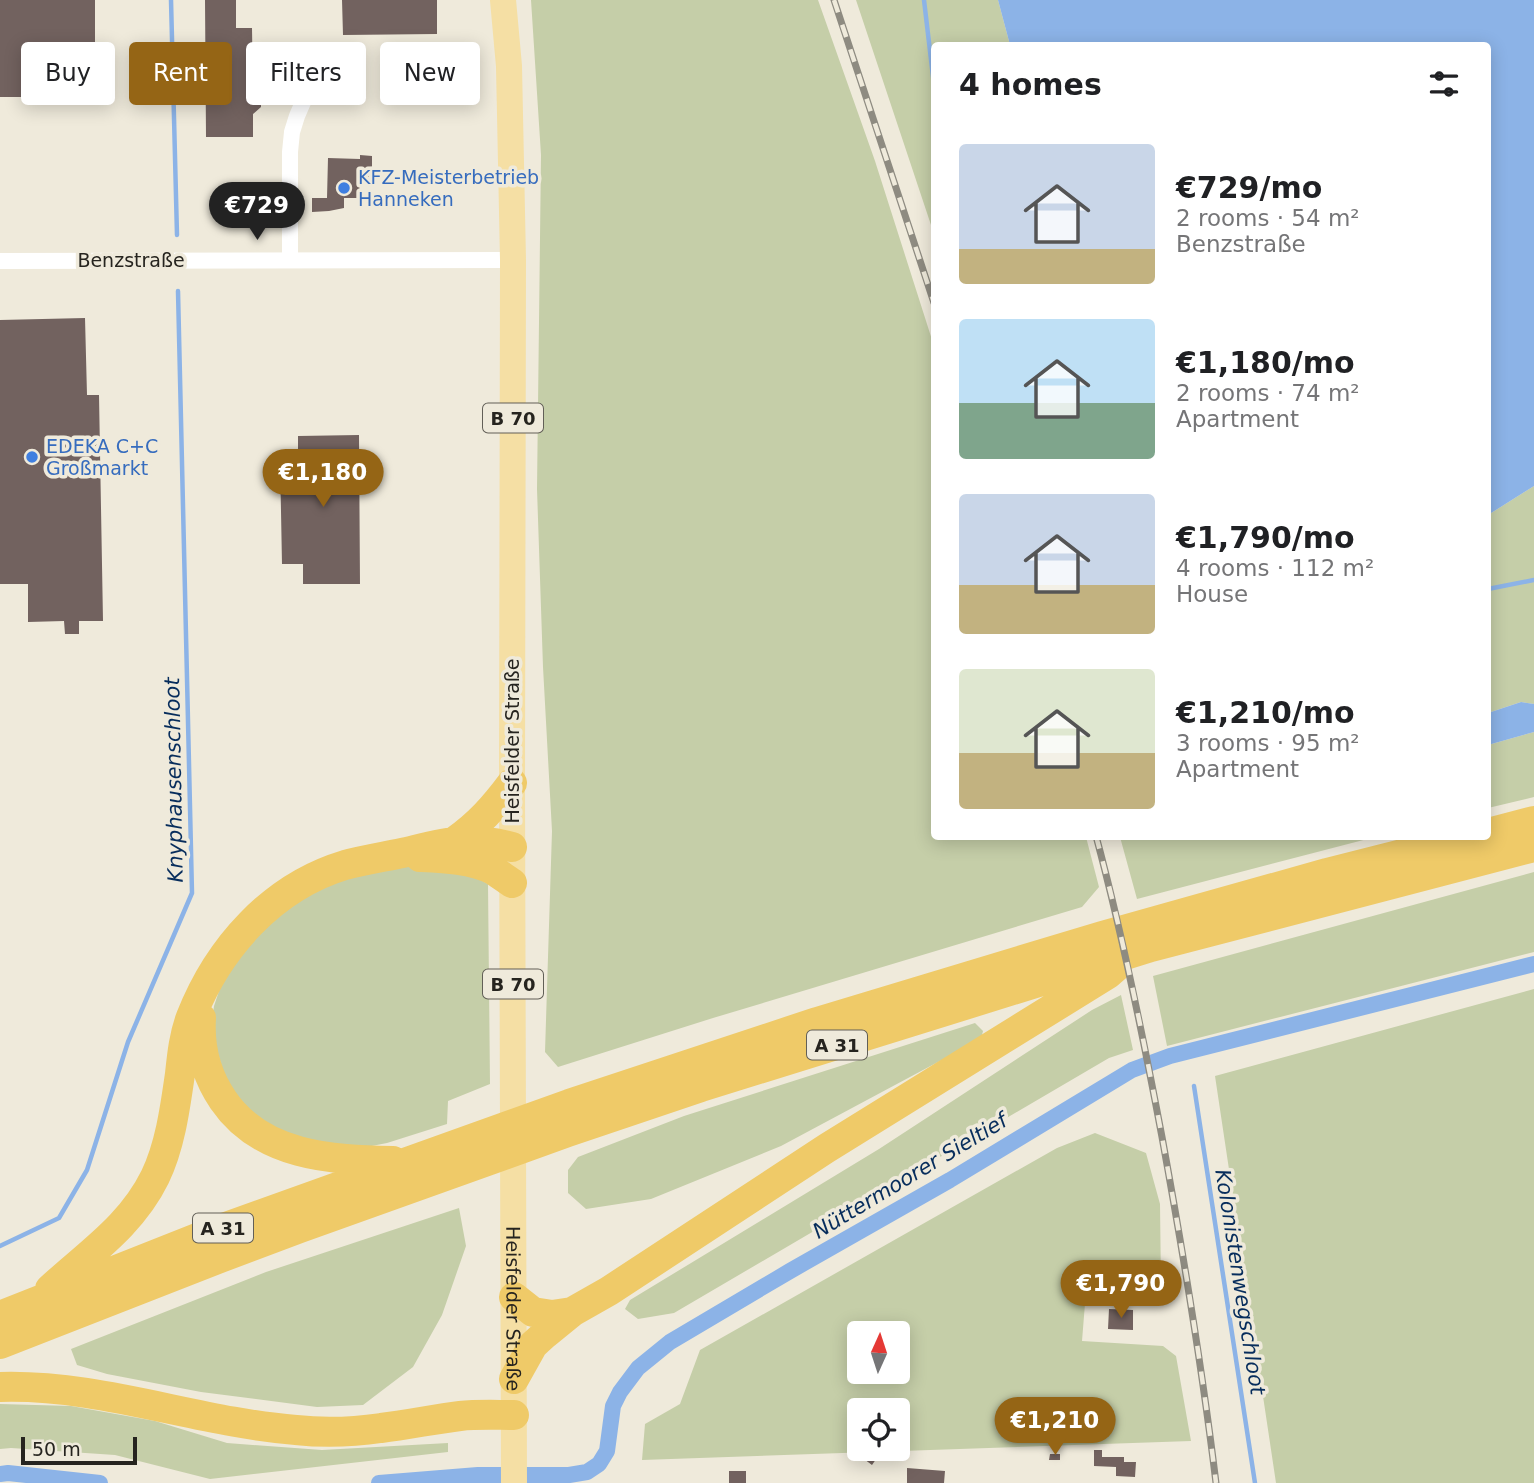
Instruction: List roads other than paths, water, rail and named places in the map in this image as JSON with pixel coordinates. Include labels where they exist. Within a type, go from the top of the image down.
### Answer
[{"type":"highway","points":[[455,841],[475,827],[492,810],[512,783]]},
{"type":"highway","points":[[1491,832],[1534,821]]},
{"type":"highway","points":[[37,1301],[113,1235],[139,1205],[155,1177],[171,1128],[183,1046],[190,1019],[203,990],[231,945],[248,925],[290,892],[329,871],[369,859],[455,841],[477,840],[512,847]]},
{"type":"highway","name":"A 31","points":[[1124,949],[1326,873],[1457,840]]},
{"type":"highway","name":"A 31","points":[[0,1344],[220,1258],[452,1160],[817,1022],[1534,847]]},
{"type":"highway","points":[[391,855],[441,858],[474,864],[492,870],[512,883]]},
{"type":"highway","points":[[514,1379],[533,1345],[572,1312],[609,1291],[839,1141],[1124,949]]},
{"type":"highway","points":[[203,990],[201,1043],[208,1073],[227,1105],[248,1128],[266,1140],[301,1152],[362,1160],[411,1161]]},
{"type":"highway","name":"A 31","points":[[0,1316],[220,1229],[411,1161],[452,1160]]},
{"type":"highway","points":[[514,1297],[533,1312],[552,1315],[572,1312]]},
{"type":"highway","points":[[0,1387],[71,1390],[244,1424],[296,1430],[342,1432],[464,1415],[514,1415]]},
{"type":"main road","name":"Heisfelder Straße","points":[[503,0],[509,66],[513,260],[514,1473]]},
{"type":"street","points":[[290,260],[290,152],[292,132],[302,105]]},
{"type":"street","name":"Benzstraße","points":[[0,261],[513,260]]},
{"type":"water","points":[[998,0],[1534,0],[1534,486],[1491,513],[1491,42],[1009,42]]},
{"type":"water","points":[[1521,702],[1534,704],[1534,732],[1491,744],[1491,712]]},
{"type":"waterway","name":"Knyphausenschloot","points":[[171,0],[177,235]]},
{"type":"waterway","name":"Knyphausenschloot","points":[[924,0],[931,60]]},
{"type":"waterway","name":"Knyphausenschloot","points":[[0,1246],[59,1218],[87,1170],[128,1042],[192,893],[178,291]]},
{"type":"waterway","name":"Knyphausenschloot","points":[[1491,588],[1534,580]]},
{"type":"waterway","name":"Nüttermoorer Sieltief","points":[[379,1483],[478,1475],[569,1475],[587,1472],[599,1464],[607,1451],[613,1406],[620,1392],[638,1368],[670,1342],[950,1180],[1132,1070],[1170,1056],[1534,964]]},
{"type":"waterway","name":"Kolonistenwegschloot","points":[[1194,1086],[1255,1483]]},
{"type":"waterway","name":"Nüttermoorer Sieltief","points":[[0,1474],[100,1483]]},
{"type":"railway","points":[[834,0],[931,294]]},
{"type":"railway","points":[[1097,840],[1132,986],[1162,1137],[1192,1310],[1216,1483]]},
{"type":"place","name":"KFZ-Meisterbetrieb Hanneken","points":[[344,188]]},
{"type":"place","name":"EDEKA C+C Großmarkt","points":[[32,457]]}]
